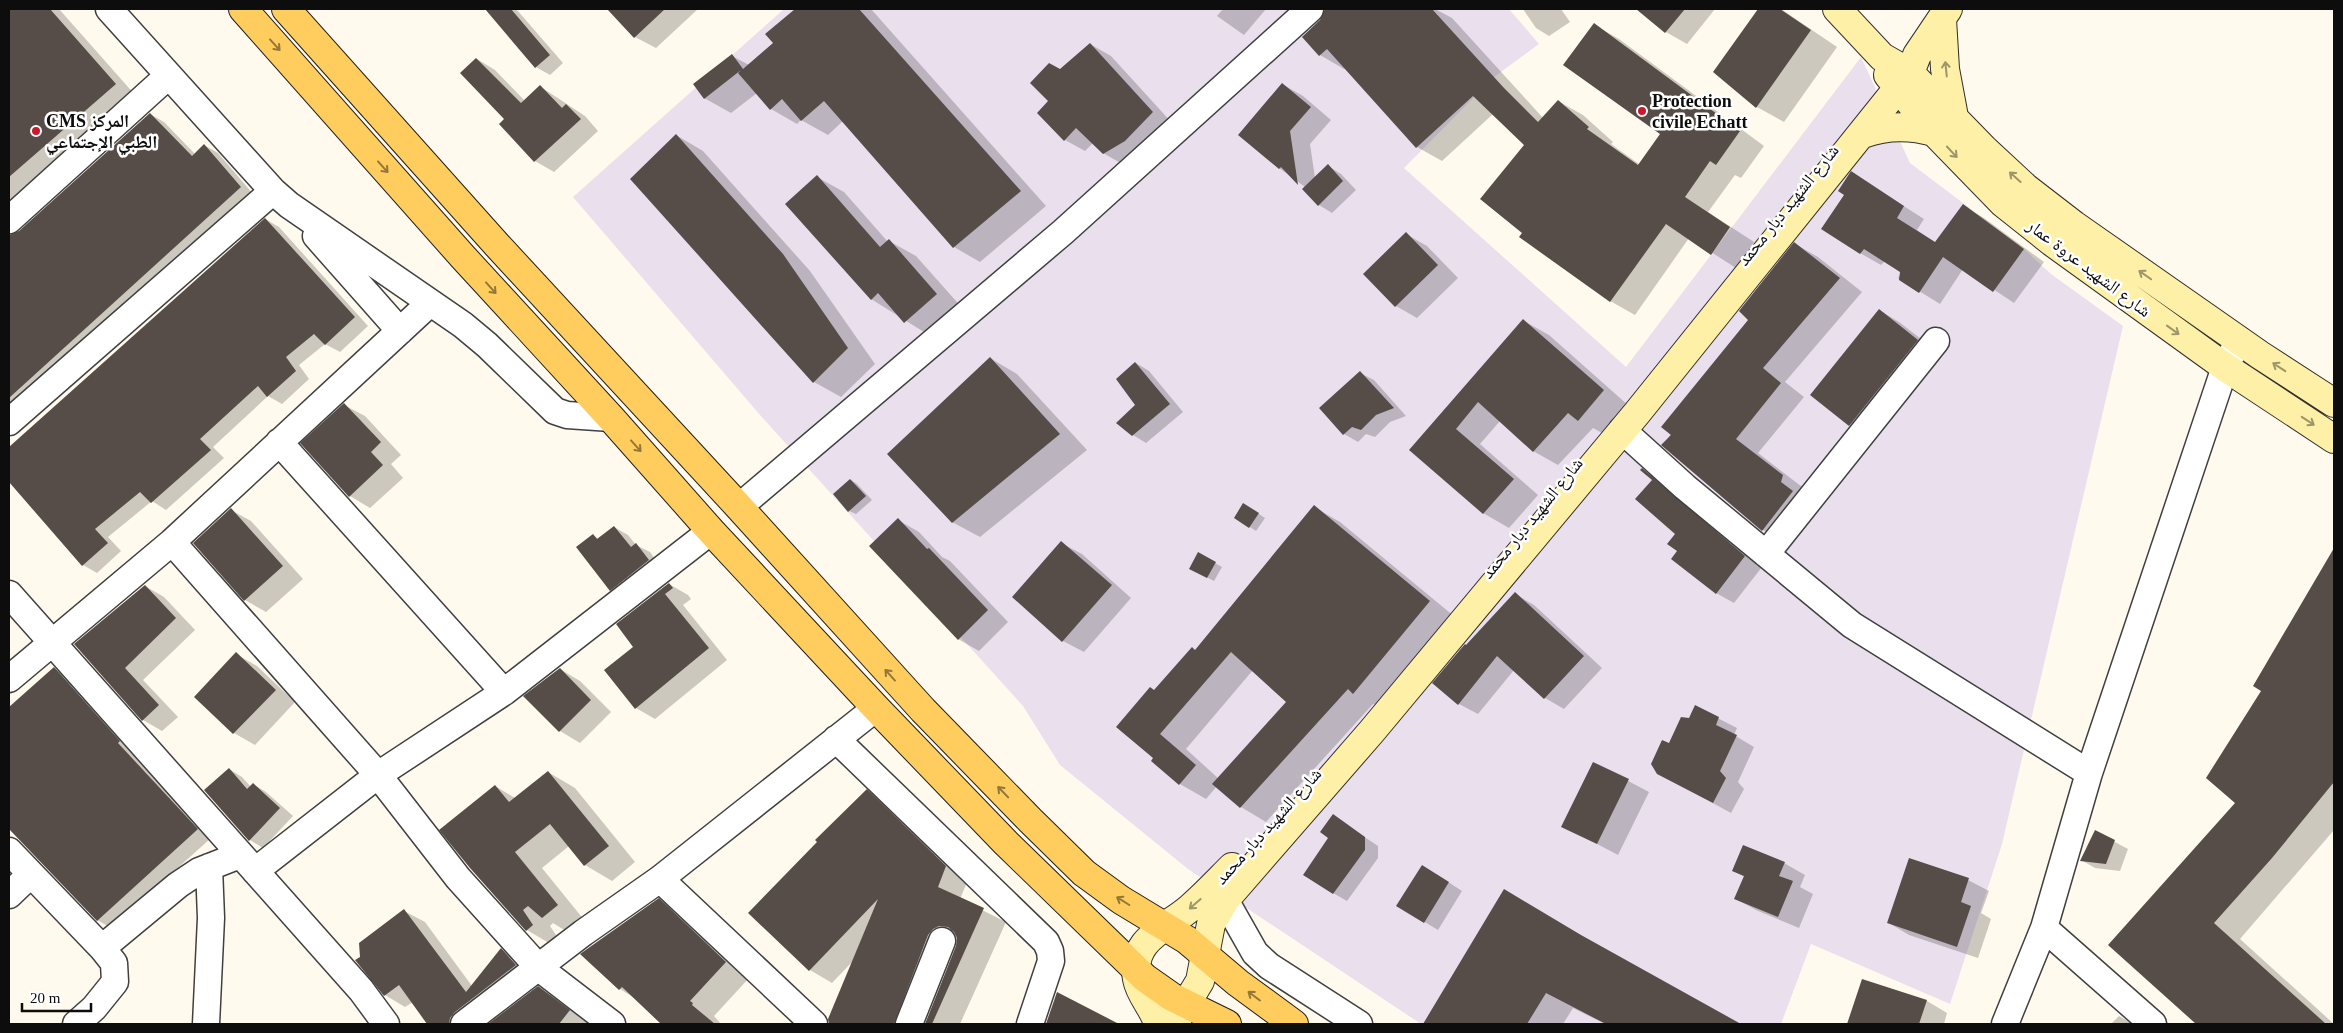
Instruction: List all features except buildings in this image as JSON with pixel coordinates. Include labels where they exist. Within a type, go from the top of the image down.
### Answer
[{"type":"main road","points":[[243,9],[463,257],[712,531],[876,708],[1006,843],[1159,989],[1180,1015],[1227,1024]]},
{"type":"main road","points":[[286,9],[496,245],[739,507],[923,710],[1030,820],[1084,872],[1121,900],[1164,925],[1205,954],[1238,983],[1294,1024]]},
{"type":"street","points":[[109,9],[400,331]]},
{"type":"street","points":[[739,507],[1063,232],[1310,9]]},
{"type":"street","name":"شارع الشهيد عروة عمار","points":[[1837,9],[1899,70],[1944,124],[2003,203],[2052,242],[2225,367],[2334,439]]},
{"type":"street","points":[[1863,134],[1877,129],[1898,126],[1920,128],[1944,124],[1945,14]]},
{"type":"street","name":"شارع الشهيد دبار محمد","points":[[1180,1015],[1200,981],[1211,924],[1225,900],[1299,804],[1454,613],[1945,14]]},
{"type":"street","name":"شارع الشهيد دبار محمد","points":[[1136,969],[1142,948],[1155,931],[1188,910],[1299,804],[1622,430],[1863,134],[1899,70]]},
{"type":"street","points":[[9,220],[168,76]]},
{"type":"street","name":"شارع الشهيد عروة عمار","points":[[1944,124],[1984,149],[2026,188],[2074,225],[2239,340],[2334,403]]},
{"type":"street","points":[[281,198],[487,345],[549,408],[567,415],[611,418]]},
{"type":"street","points":[[9,422],[281,198]]},
{"type":"street","points":[[9,680],[52,641],[172,542],[430,303]]},
{"type":"street","points":[[1766,554],[1936,340]]},
{"type":"street","points":[[2005,1024],[2044,928],[2089,773],[2225,367],[2239,340]]},
{"type":"street","points":[[1622,430],[1685,487],[1852,625],[2089,773]]},
{"type":"street","points":[[279,442],[504,692]]},
{"type":"street","points":[[102,948],[178,885],[209,867],[248,863],[504,692],[712,531]]},
{"type":"street","points":[[172,542],[378,775],[458,878],[538,968],[612,1024]]},
{"type":"street","points":[[9,594],[361,990],[386,1024]]},
{"type":"street","points":[[464,1024],[583,933],[660,879],[876,708]]},
{"type":"street","points":[[836,739],[1046,942],[1050,951],[1051,961],[1030,1024]]},
{"type":"street","points":[[9,851],[102,948],[114,963],[115,982],[94,1008],[76,1024]]},
{"type":"street","points":[[206,1024],[211,918],[209,867]]},
{"type":"street","points":[[9,895],[31,874]]},
{"type":"street","points":[[660,879],[814,1024]]},
{"type":"street","points":[[1225,900],[1255,953],[1359,1024]]},
{"type":"street","points":[[2044,928],[2153,1024]]},
{"type":"street","points":[[909,1024],[942,941]]},
{"type":"street","points":[[1136,969],[1137,980],[1158,1024]]},
{"type":"shaded area","points":[[784,9],[1509,9],[1539,44],[1494,77],[1404,168],[1626,367],[1861,57],[1910,163],[2024,249],[2051,274],[2123,326],[2002,844],[1950,1004],[1811,944],[1781,1024],[1421,1024],[1188,869],[1060,765],[1023,706],[760,415],[573,197]]},
{"type":"place","name":"Protection civile Echatt","points":[[1642,111]]},
{"type":"place","name":"CMS المركز الطبي الإجتماعي","points":[[36,131]]}]
